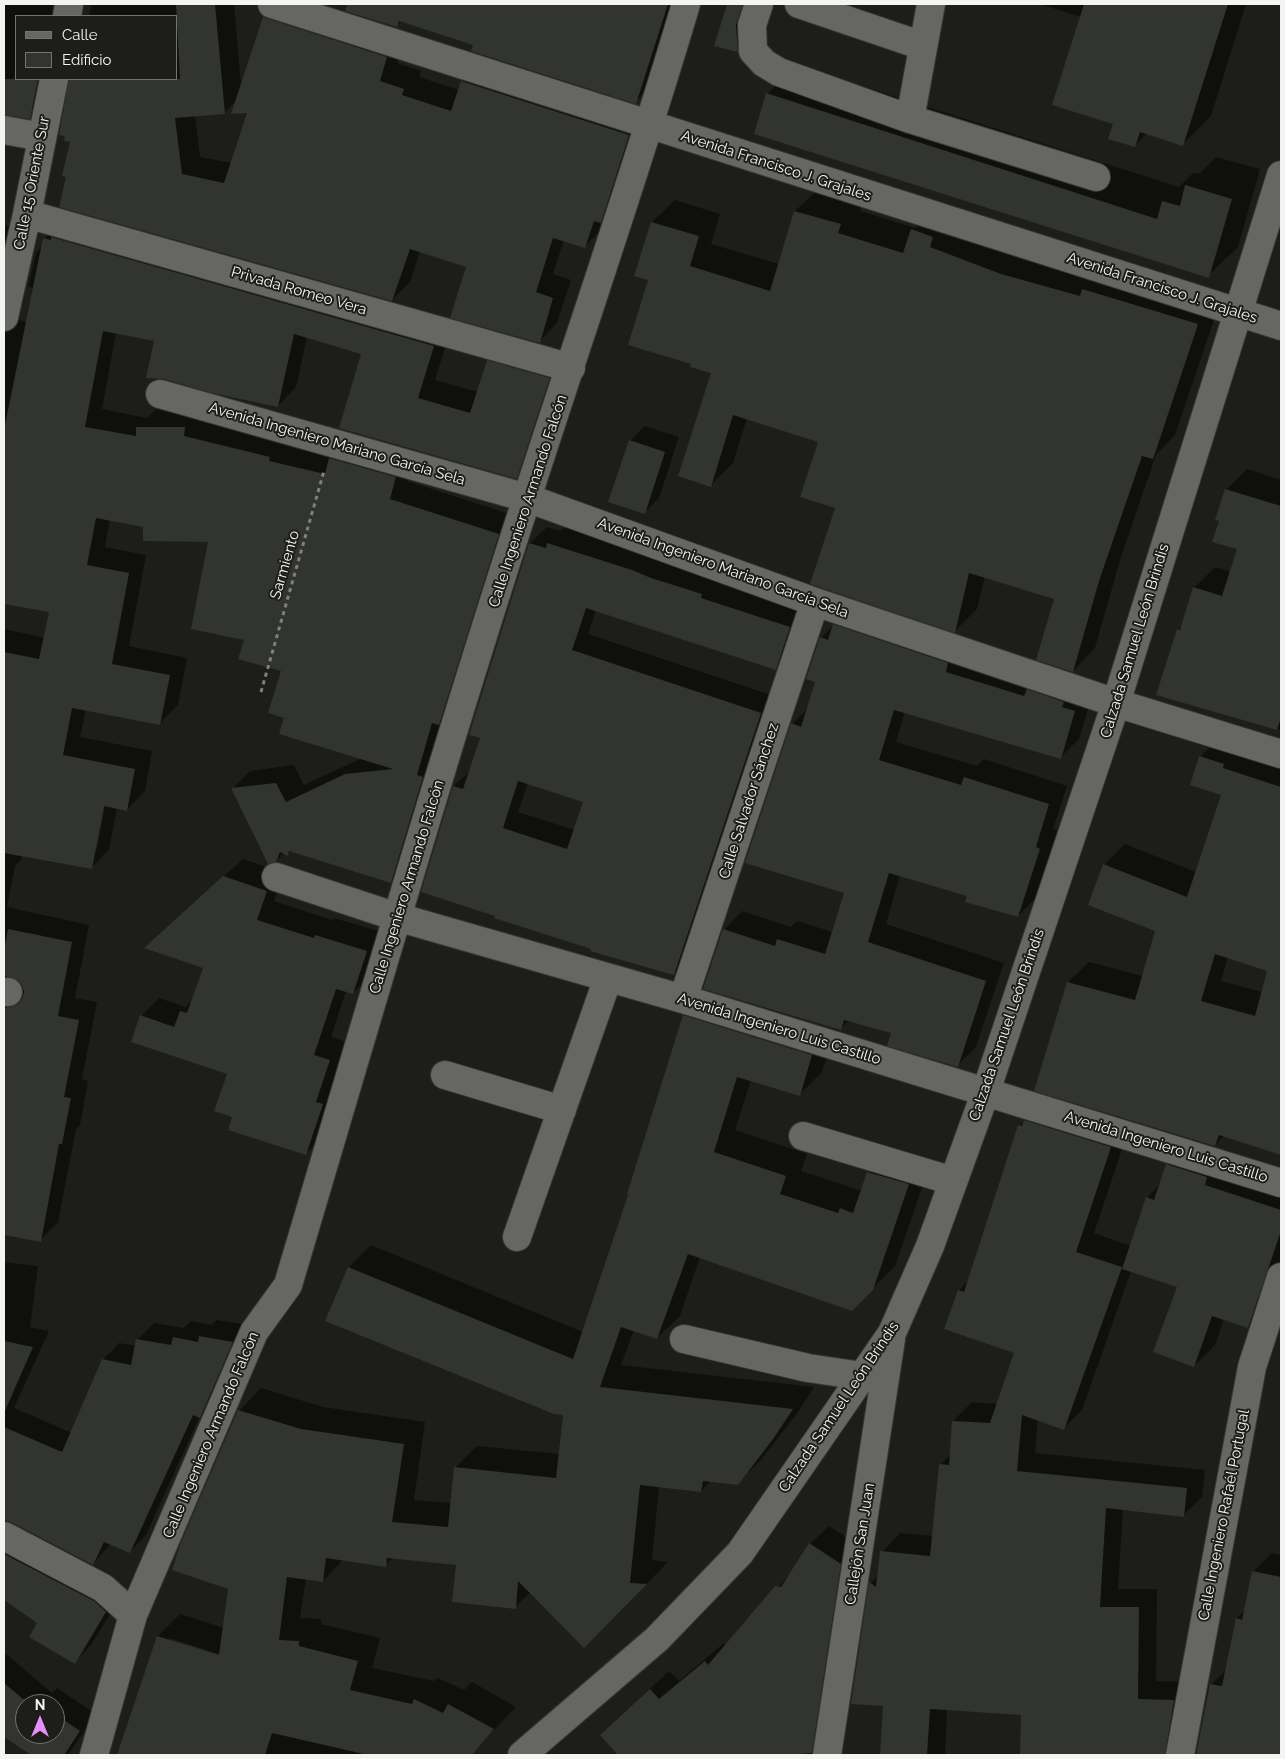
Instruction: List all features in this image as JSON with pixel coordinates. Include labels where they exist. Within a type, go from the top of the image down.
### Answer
[{"type":"street","name":"Avenida Francisco J. Grajales","points":[[272,4],[1281,326]]},
{"type":"street","name":"Calle Ingeniero Armando Falcón","points":[[94,1755],[133,1615],[254,1332],[288,1286],[397,917],[527,498],[650,126],[686,4]]},
{"type":"street","points":[[759,4],[752,25],[753,51],[764,63],[779,72],[910,119],[1096,177]]},
{"type":"street","points":[[799,4],[923,46]]},
{"type":"street","points":[[910,119],[931,4]]},
{"type":"street","name":"Calle 15 Oriente Sur","points":[[4,317],[54,80]]},
{"type":"street","points":[[4,130],[42,136]]},
{"type":"street","name":"Calzada Samuel León Brindis","points":[[522,1755],[656,1639],[740,1553],[892,1333],[930,1246],[986,1091],[1116,703],[1236,312],[1281,175]]},
{"type":"street","name":"Privada Romeo Vera","points":[[27,214],[571,368]]},
{"type":"street","name":"Avenida Ingeniero Mariano García Sela","points":[[160,394],[527,498],[815,602],[1116,703],[1281,754]]},
{"type":"street","name":"Calle Salvador Sánchez","points":[[682,1000],[815,602]]},
{"type":"street","name":"Avenida Ingeniero Luis Castillo","points":[[276,877],[397,917],[986,1091],[1281,1183]]},
{"type":"street","points":[[516,1237],[608,978]]},
{"type":"street","points":[[445,1075],[562,1110]]},
{"type":"street","points":[[803,1136],[953,1182]]},
{"type":"street","name":"Calle Ingeniero Rafaél Portugal","points":[[1180,1755],[1252,1367],[1281,1277]]},
{"type":"street","name":"Callejón San Juan","points":[[827,1755],[892,1333]]},
{"type":"street","points":[[684,1339],[808,1368],[862,1376]]},
{"type":"street","points":[[4,1536],[103,1588],[133,1615]]},
{"type":"path","name":"Sarmiento","points":[[261,692],[331,444]]},
{"type":"building","points":[[176,4],[215,4],[225,114],[175,118],[182,174],[224,183],[247,113],[231,114],[263,17],[387,57],[380,81],[404,89],[402,95],[451,111],[461,81],[629,135],[601,223],[594,221],[585,248],[553,238],[536,292],[553,298],[540,343],[450,318],[466,267],[410,249],[392,301],[59,207],[66,177],[62,176],[70,142],[64,141],[65,136],[59,135],[69,80],[180,79]]},
{"type":"building","points":[[347,4],[668,4],[636,104],[471,51],[473,45],[399,21],[397,27],[345,11]]},
{"type":"building","points":[[727,4],[743,4],[736,25],[738,52],[714,46]]},
{"type":"building","points":[[1084,4],[1228,4],[1183,146],[1140,132],[1135,147],[1108,139],[1113,124],[1052,105]]},
{"type":"building","points":[[4,79],[38,80],[30,119],[4,115]]},
{"type":"building","points":[[766,93],[1157,219],[1162,201],[1180,206],[1185,185],[1232,199],[1209,278],[754,134]]},
{"type":"building","points":[[794,211],[841,224],[838,233],[903,253],[911,229],[933,237],[930,247],[1001,274],[1080,296],[1082,289],[1198,324],[1153,459],[1142,456],[1099,581],[1073,672],[1036,660],[1054,599],[969,573],[955,633],[810,584],[835,508],[800,497],[818,442],[733,415],[711,487],[678,476],[711,373],[690,367],[691,364],[628,345],[648,280],[634,276],[651,222],[699,236],[690,266],[770,291]]},
{"type":"building","points":[[51,237],[434,346],[418,398],[470,413],[487,360],[550,378],[517,479],[339,428],[361,354],[294,334],[278,407],[212,393],[164,379],[146,378],[154,341],[103,331],[85,427],[136,436],[136,427],[185,427],[184,436],[270,457],[269,461],[325,474],[329,458],[396,477],[390,499],[499,534],[439,725],[432,723],[417,775],[423,777],[391,883],[289,851],[288,856],[280,852],[276,862],[268,864],[231,788],[276,783],[286,802],[345,774],[393,769],[279,734],[284,718],[268,713],[281,671],[238,659],[244,640],[191,629],[208,542],[143,541],[143,527],[96,518],[87,565],[129,573],[112,664],[170,675],[160,725],[72,708],[63,755],[135,769],[127,811],[104,806],[92,869],[4,853],[4,652],[39,659],[49,612],[4,604],[4,430],[43,238],[51,240]]},
{"type":"building","points":[[629,440],[665,452],[645,514],[608,502]]},
{"type":"building","points":[[1225,489],[1281,506],[1281,717],[1277,730],[1156,695],[1177,629],[1180,630],[1193,587],[1222,596],[1237,549],[1212,542],[1219,521],[1215,520]]},
{"type":"building","points":[[529,543],[546,548],[547,543],[632,570],[702,594],[701,598],[790,627],[776,670],[586,608],[572,650],[761,713],[674,975],[590,951],[591,949],[421,892],[453,786],[463,789],[480,738],[469,735]],"holes":[[[518,781],[583,802],[567,849],[503,828]]]},
{"type":"building","points":[[833,624],[948,663],[946,672],[1024,696],[1027,689],[1064,702],[1062,707],[1075,711],[1061,759],[894,710],[879,760],[961,785],[964,777],[1049,804],[1036,847],[1040,849],[1018,917],[965,902],[967,896],[889,873],[868,942],[986,981],[958,1067],[887,1046],[891,1033],[844,1020],[841,1030],[703,989],[723,929],[775,946],[777,939],[825,954],[844,893],[745,863],[791,723],[801,727],[815,682],[806,679],[820,637],[828,640]]},
{"type":"building","points":[[1199,756],[1224,764],[1223,768],[1281,787],[1281,1155],[1219,1135],[1215,1146],[1034,1091],[1067,982],[1135,1000],[1155,931],[1088,905],[1103,864],[1187,897],[1221,795],[1190,785]],"holes":[[[1215,954],[1267,971],[1255,1016],[1201,1001]]]},
{"type":"building","points":[[223,876],[267,891],[257,920],[314,938],[315,935],[367,951],[353,994],[336,989],[314,1055],[330,1060],[316,1102],[323,1104],[306,1155],[228,1130],[232,1117],[214,1111],[227,1074],[131,1042],[140,1015],[174,1027],[180,1011],[187,1013],[203,968],[144,948]]},
{"type":"building","points":[[8,929],[72,942],[58,1016],[79,1020],[64,1097],[71,1098],[62,1144],[59,1144],[41,1242],[4,1235],[4,1008],[16,1005],[22,999],[24,992],[22,985],[16,979],[4,976],[4,951]]},
{"type":"building","points":[[683,1015],[812,1055],[800,1096],[737,1077],[714,1152],[786,1176],[780,1194],[838,1213],[840,1208],[853,1213],[867,1172],[909,1184],[873,1290],[852,1311],[688,1254],[657,1339],[621,1327],[600,1387],[793,1409],[738,1485],[703,1481],[701,1492],[640,1485],[630,1583],[647,1584],[584,1648],[518,1581],[516,1609],[452,1602],[456,1565],[387,1558],[386,1567],[326,1558],[323,1582],[287,1577],[279,1640],[299,1641],[299,1646],[358,1661],[350,1690],[412,1704],[414,1699],[443,1713],[448,1704],[494,1729],[472,1755],[368,1755],[272,1733],[265,1755],[117,1755],[157,1636],[219,1655],[228,1589],[172,1570],[181,1542],[238,1410],[301,1429],[404,1444],[392,1522],[448,1527],[454,1467],[556,1478],[563,1415],[554,1414],[325,1321],[348,1267],[573,1359],[628,1195]]},
{"type":"building","points":[[1024,1120],[1111,1147],[1076,1252],[1122,1267],[1064,1430],[1022,1415],[1017,1471],[1187,1488],[1184,1517],[1106,1508],[1100,1607],[1139,1607],[1138,1699],[1174,1700],[1165,1755],[1020,1755],[1021,1715],[930,1709],[927,1755],[880,1755],[883,1706],[851,1704],[869,1582],[876,1587],[880,1551],[930,1556],[939,1464],[949,1465],[952,1421],[990,1423],[1014,1353],[944,1329],[958,1290],[964,1292],[1018,1125],[1022,1126]]},
{"type":"building","points":[[1166,1164],[1207,1177],[1205,1185],[1281,1210],[1281,1231],[1248,1328],[1212,1316],[1194,1367],[1153,1352],[1177,1287],[1122,1269],[1146,1197],[1154,1200]]},
{"type":"building","points":[[199,1336],[233,1342],[200,1418],[193,1415],[130,1553],[104,1542],[93,1565],[4,1520],[4,1427],[62,1452],[102,1359],[131,1365],[136,1339],[171,1345],[173,1337],[198,1342]]},
{"type":"building","points":[[4,1341],[33,1347],[4,1413]]},
{"type":"building","points":[[809,1543],[841,1564],[812,1753],[787,1755],[618,1755],[600,1735],[650,1689],[659,1699],[705,1661],[708,1665],[775,1586],[781,1587]]},
{"type":"building","points":[[4,1554],[94,1601],[106,1612],[75,1664],[29,1637],[37,1623],[4,1600]]},
{"type":"building","points":[[1252,1571],[1281,1577],[1281,1755],[1196,1755],[1210,1684],[1222,1686],[1236,1618],[1242,1620]]},
{"type":"building","points":[[4,1683],[17,1694],[15,1694],[15,1744],[65,1744],[65,1721],[80,1731],[64,1755],[31,1755],[4,1737]]}]
